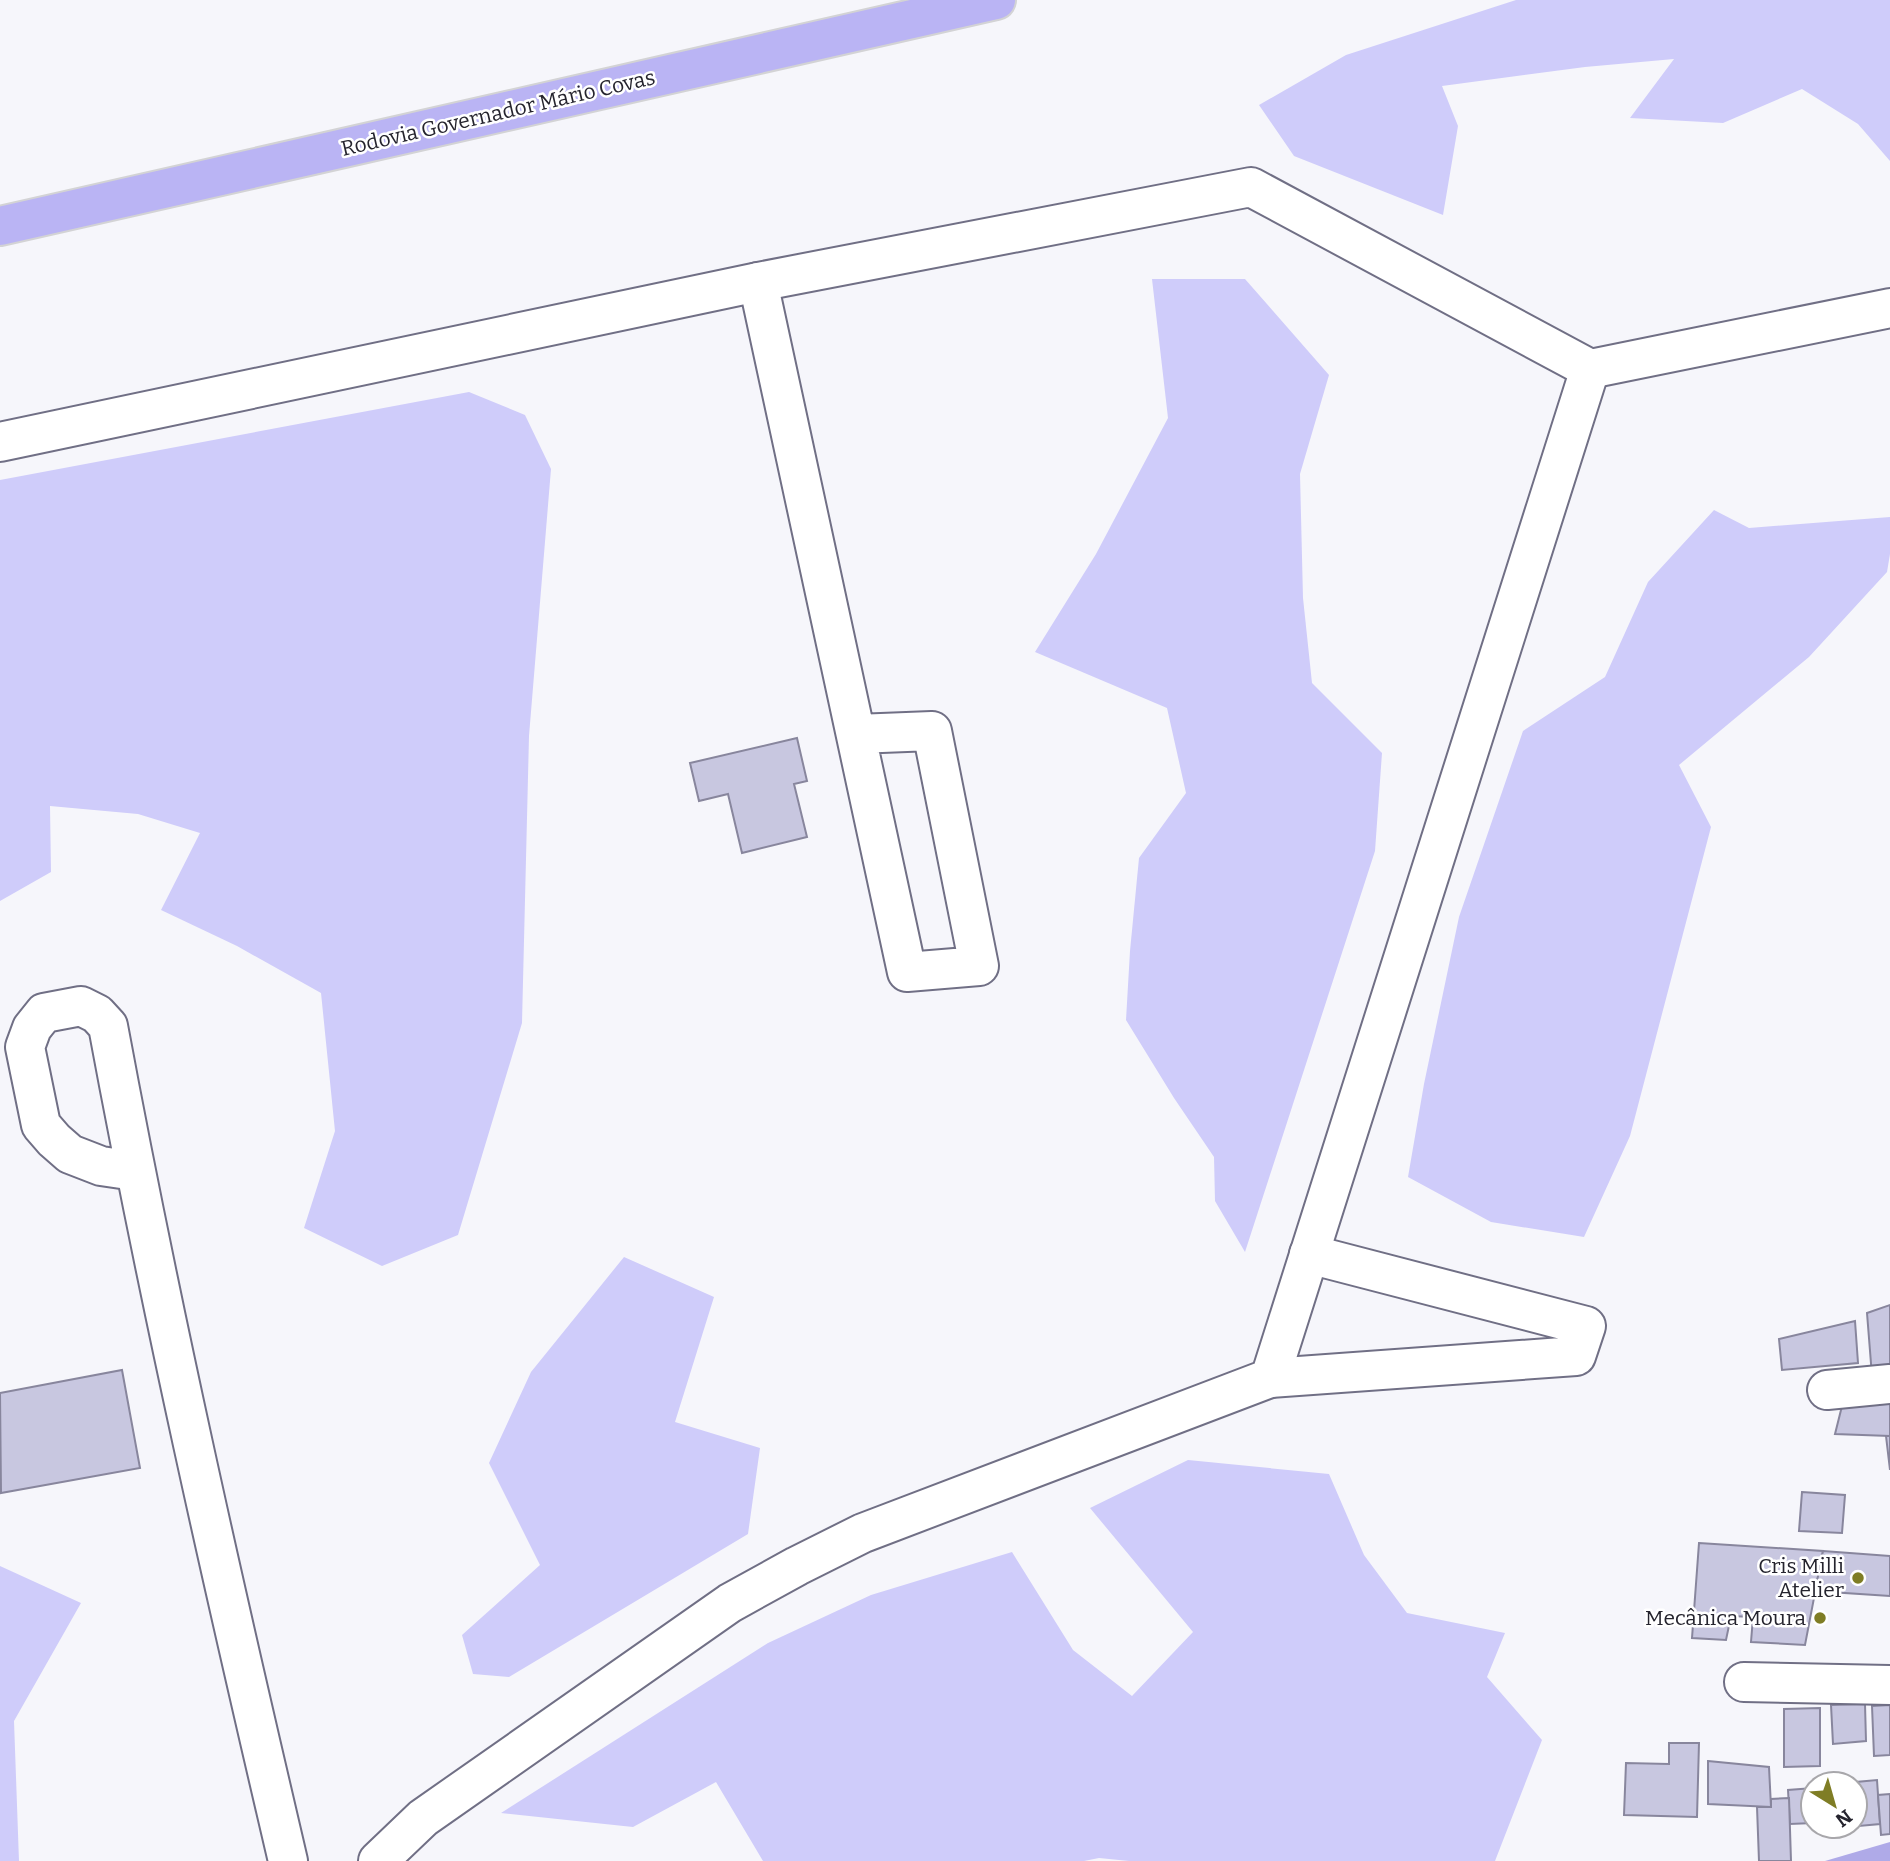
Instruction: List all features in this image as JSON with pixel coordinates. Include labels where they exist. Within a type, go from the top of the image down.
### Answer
[{"type":"highway","name":"Rodovia Governador Mário Covas","points":[[0,226],[996,0]]},
{"type":"street","points":[[0,442],[758,282],[1251,187],[1590,369],[1890,308]]},
{"type":"street","points":[[758,282],[907,972],[979,966],[932,731],[856,734]]},
{"type":"street","points":[[1270,1378],[1590,369]]},
{"type":"street","points":[[135,1171],[226,1596],[288,1861]]},
{"type":"street","points":[[378,1861],[423,1818],[730,1603],[863,1533],[1270,1378],[1576,1356],[1586,1326],[1309,1254]]},
{"type":"street","points":[[1827,1390],[1890,1384]]},
{"type":"street","points":[[1744,1682],[1890,1685]]},
{"type":"shaded area","points":[[1516,0],[1890,0],[1890,161],[1858,124],[1802,89],[1723,123],[1630,118],[1674,59],[1585,67],[1442,86],[1458,126],[1443,215],[1294,156],[1259,105],[1346,55]]},
{"type":"shaded area","points":[[1152,279],[1245,279],[1329,375],[1300,474],[1303,598],[1312,683],[1382,753],[1375,851],[1245,1252],[1215,1201],[1214,1157],[1126,1020],[1139,858],[1186,793],[1167,708],[1035,652],[1096,554],[1168,418]]},
{"type":"shaded area","points":[[469,392],[525,415],[551,469],[529,736],[522,1023],[458,1235],[382,1266],[304,1228],[335,1131],[321,993],[237,946],[161,910],[200,833],[138,814],[50,806],[51,872],[0,901],[0,480]]},
{"type":"shaded area","points":[[1714,510],[1749,528],[1890,517],[1887,572],[1809,657],[1679,765],[1711,827],[1630,1136],[1584,1237],[1491,1222],[1408,1177],[1424,1084],[1459,917],[1523,731],[1605,677],[1648,582]]},
{"type":"shaded area","points":[[624,1257],[714,1297],[675,1422],[760,1448],[748,1534],[509,1677],[473,1674],[462,1635],[540,1565],[489,1463],[531,1372]]},
{"type":"shaded area","points":[[1188,1460],[1329,1474],[1364,1555],[1407,1613],[1505,1633],[1487,1677],[1542,1740],[1495,1861],[1129,1861],[1099,1858],[1084,1861],[763,1861],[716,1782],[633,1827],[501,1813],[768,1643],[871,1595],[1012,1552],[1073,1650],[1132,1696],[1193,1632],[1090,1508]]},
{"type":"shaded area","points":[[0,1566],[81,1603],[14,1721],[19,1861],[0,1861]]},
{"type":"shaded area","points":[[1890,1842],[1890,1861],[1825,1861]]},
{"type":"building","points":[[797,738],[807,781],[794,784],[807,837],[742,853],[728,794],[699,801],[690,763]]},
{"type":"building","points":[[1890,1305],[1890,1375],[1872,1376],[1867,1313]]},
{"type":"building","points":[[1855,1321],[1858,1363],[1782,1370],[1779,1339]]},
{"type":"building","points":[[122,1370],[140,1468],[1,1493],[0,1393]]},
{"type":"building","points":[[1890,1395],[1890,1436],[1835,1434],[1844,1398]]},
{"type":"building","points":[[1886,1436],[1890,1436],[1890,1470]]},
{"type":"building","points":[[1802,1492],[1845,1495],[1842,1533],[1799,1531]]},
{"type":"building","points":[[1699,1543],[1823,1551],[1805,1645],[1751,1642],[1753,1617],[1731,1616],[1726,1640],[1692,1638]]},
{"type":"building","points":[[1823,1551],[1890,1556],[1890,1596],[1815,1591]]},
{"type":"building","points":[[1865,1704],[1866,1741],[1833,1744],[1831,1705]]},
{"type":"building","points":[[1890,1705],[1890,1755],[1874,1756],[1872,1706]]},
{"type":"building","points":[[1820,1708],[1820,1766],[1784,1767],[1784,1709]]},
{"type":"building","points":[[1669,1743],[1699,1743],[1697,1817],[1624,1815],[1626,1763],[1669,1764]]},
{"type":"building","points":[[1708,1761],[1769,1767],[1771,1807],[1708,1804]]},
{"type":"building","points":[[1877,1780],[1880,1824],[1869,1825],[1869,1781]]},
{"type":"building","points":[[1799,1789],[1799,1824],[1790,1824],[1788,1790]]},
{"type":"building","points":[[1890,1794],[1890,1834],[1881,1835],[1878,1795]]},
{"type":"building","points":[[1789,1798],[1791,1861],[1759,1861],[1757,1807],[1771,1807],[1771,1799]]},
{"type":"place","name":"Cris Milli Atelier","points":[[1858,1578]]},
{"type":"place","name":"Mecânica Moura","points":[[1820,1618]]}]
